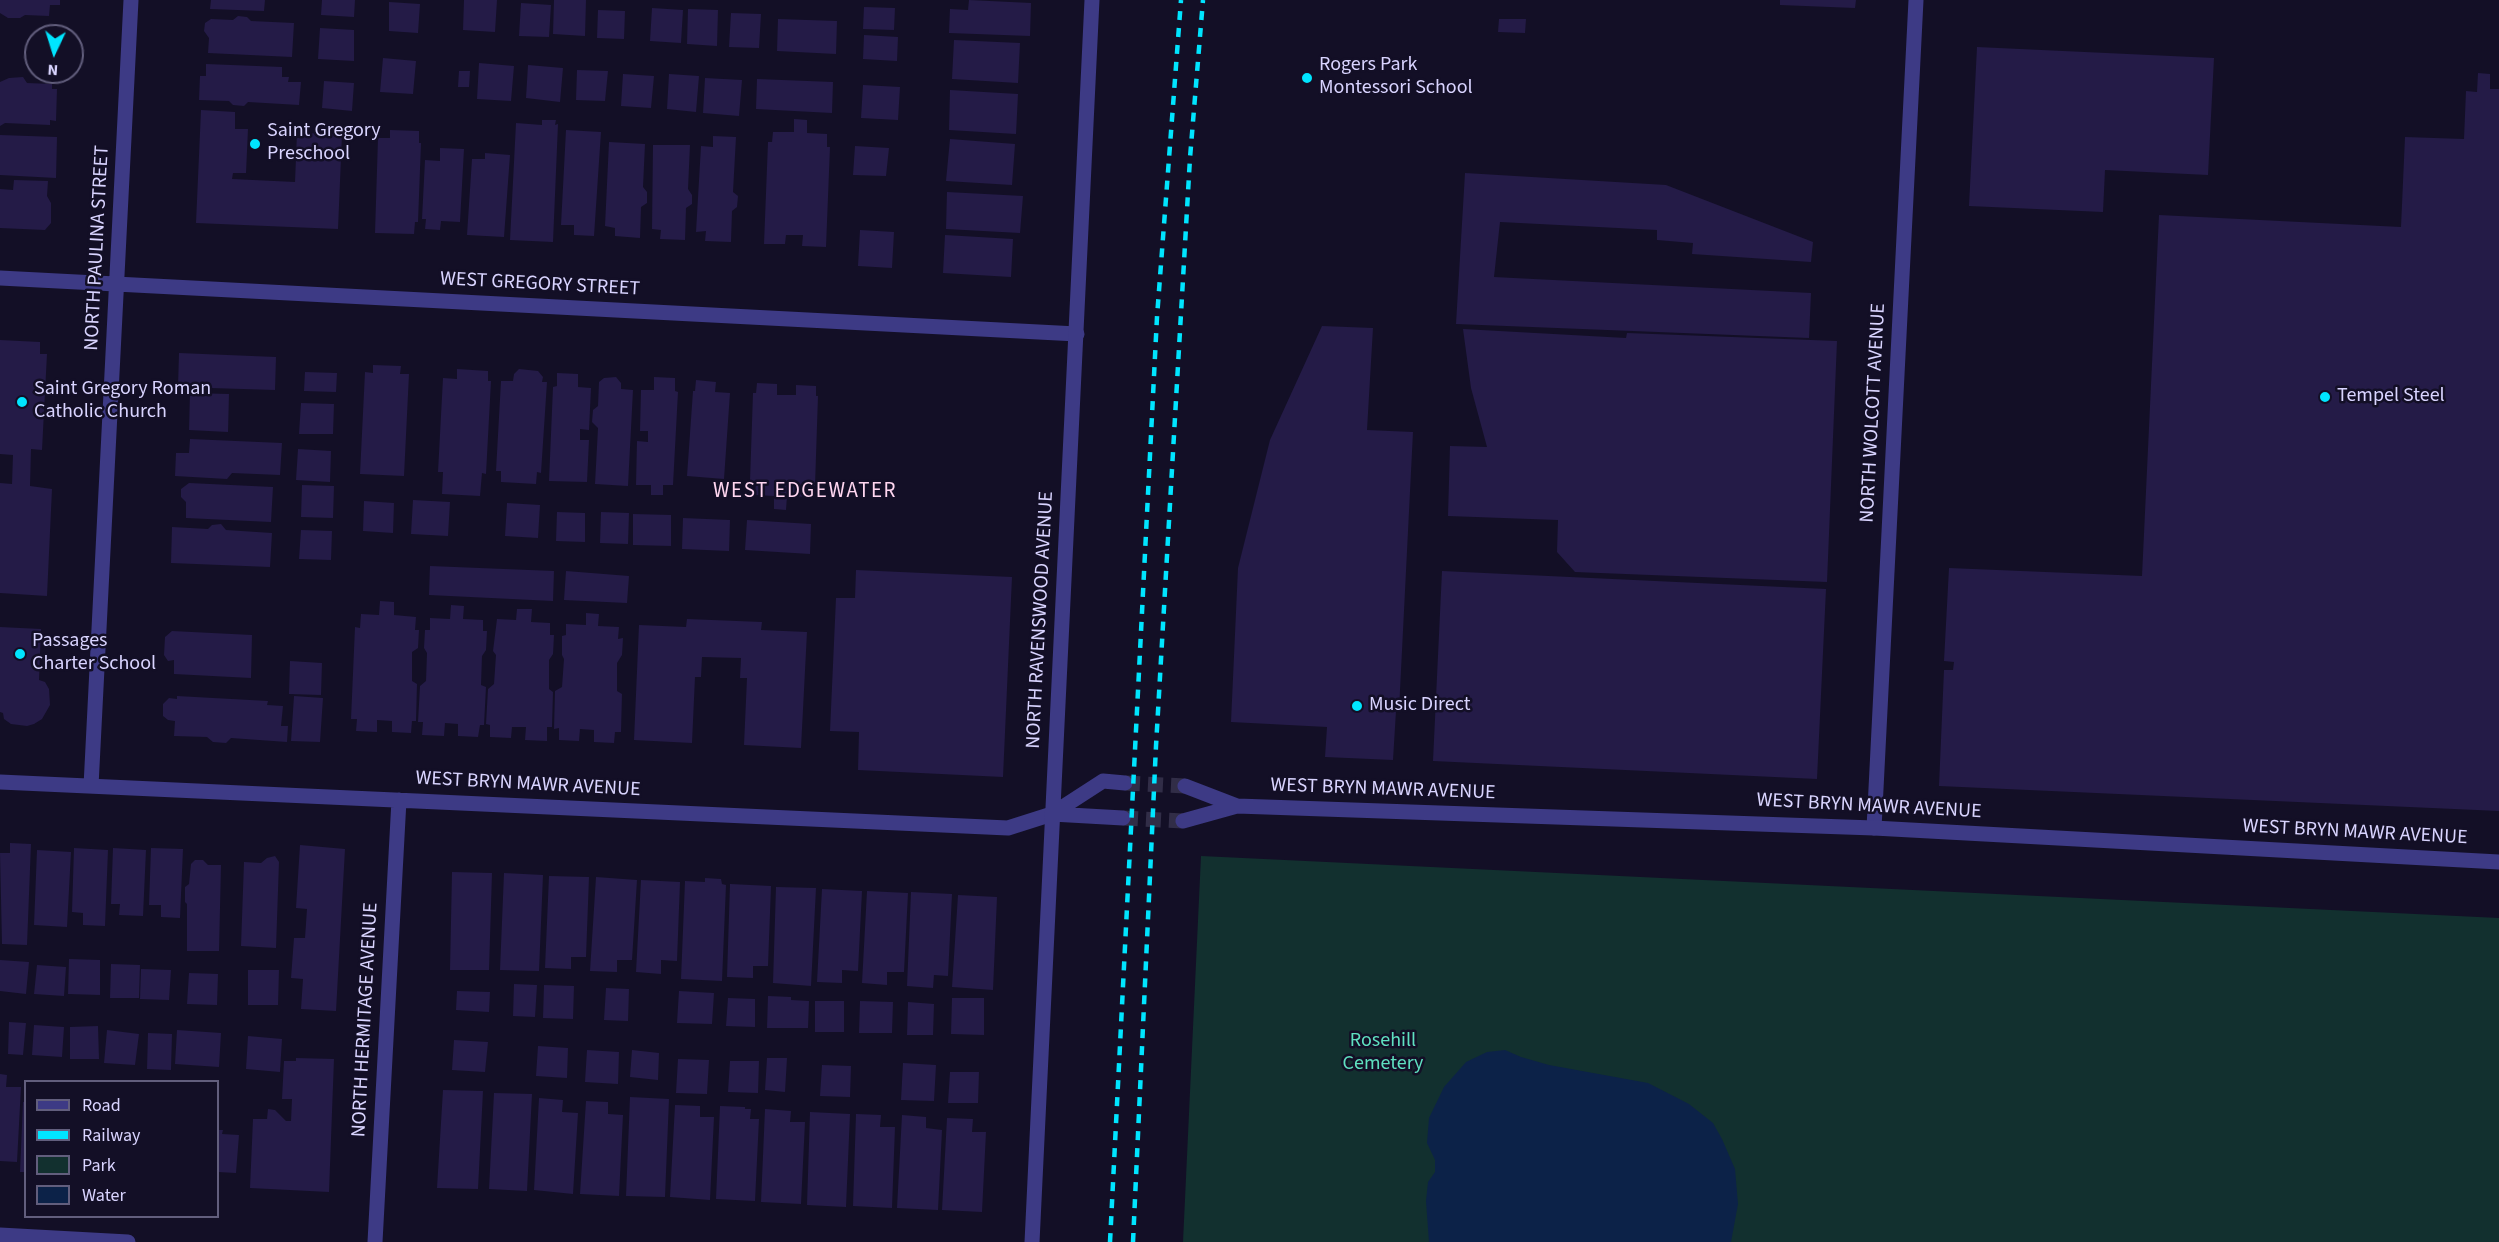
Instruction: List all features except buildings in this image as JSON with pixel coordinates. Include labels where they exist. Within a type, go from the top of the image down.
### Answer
[{"type":"street","name":"NORTH PAULINA STREET","points":[[91,786],[131,0]]},
{"type":"street","name":"NORTH RAVENSWOOD AVENUE","points":[[1032,1242],[1092,0]]},
{"type":"street","name":"NORTH WOLCOTT AVENUE","points":[[1874,828],[1916,0]]},
{"type":"street","name":"WEST GREGORY STREET","points":[[0,278],[1077,334]]},
{"type":"street","name":"WEST BRYN MAWR AVENUE","points":[[0,782],[1008,828],[1052,814],[1103,781],[1125,783]]},
{"type":"street","name":"WEST BRYN MAWR AVENUE","points":[[1185,786],[1237,806]]},
{"type":"street","name":"NORTH HERMITAGE AVENUE","points":[[375,1242],[399,800]]},
{"type":"street","name":"WEST BRYN MAWR AVENUE","points":[[1183,821],[1237,806],[1874,828],[2499,862]]},
{"type":"street","name":"WEST BRYN MAWR AVENUE","points":[[1052,814],[1123,818]]},
{"type":"street","points":[[0,1235],[128,1242]]},
{"type":"green space","name":"Rosehill Cemetery","points":[[1201,856],[2499,918],[2499,1242],[1183,1242]]},
{"type":"water","points":[[1505,1050],[1549,1065],[1648,1083],[1689,1104],[1713,1123],[1735,1169],[1738,1204],[1731,1242],[1429,1242],[1426,1201],[1428,1182],[1435,1172],[1435,1160],[1427,1143],[1429,1118],[1444,1087],[1466,1062],[1487,1052]]},
{"type":"tunnel","points":[[1125,783],[1185,786]]},
{"type":"tunnel","points":[[1123,818],[1183,821]]},
{"type":"railway","points":[[1110,1242],[1157,317],[1181,0]]},
{"type":"railway","points":[[1133,1242],[1156,746],[1190,158],[1203,0]]},
{"type":"place","name":"Rogers Park Montessori School","points":[[1307,78]]},
{"type":"place","name":"Saint Gregory Preschool","points":[[255,144]]},
{"type":"place","name":"Tempel Steel","points":[[2325,397]]},
{"type":"place","name":"Saint Gregory Roman Catholic Church","points":[[22,402]]},
{"type":"place","name":"Passages Charter School","points":[[20,654]]},
{"type":"place","name":"Music Direct","points":[[1357,706]]},
{"type":"district","name":"WEST EDGEWATER","points":[[805,492]]}]
